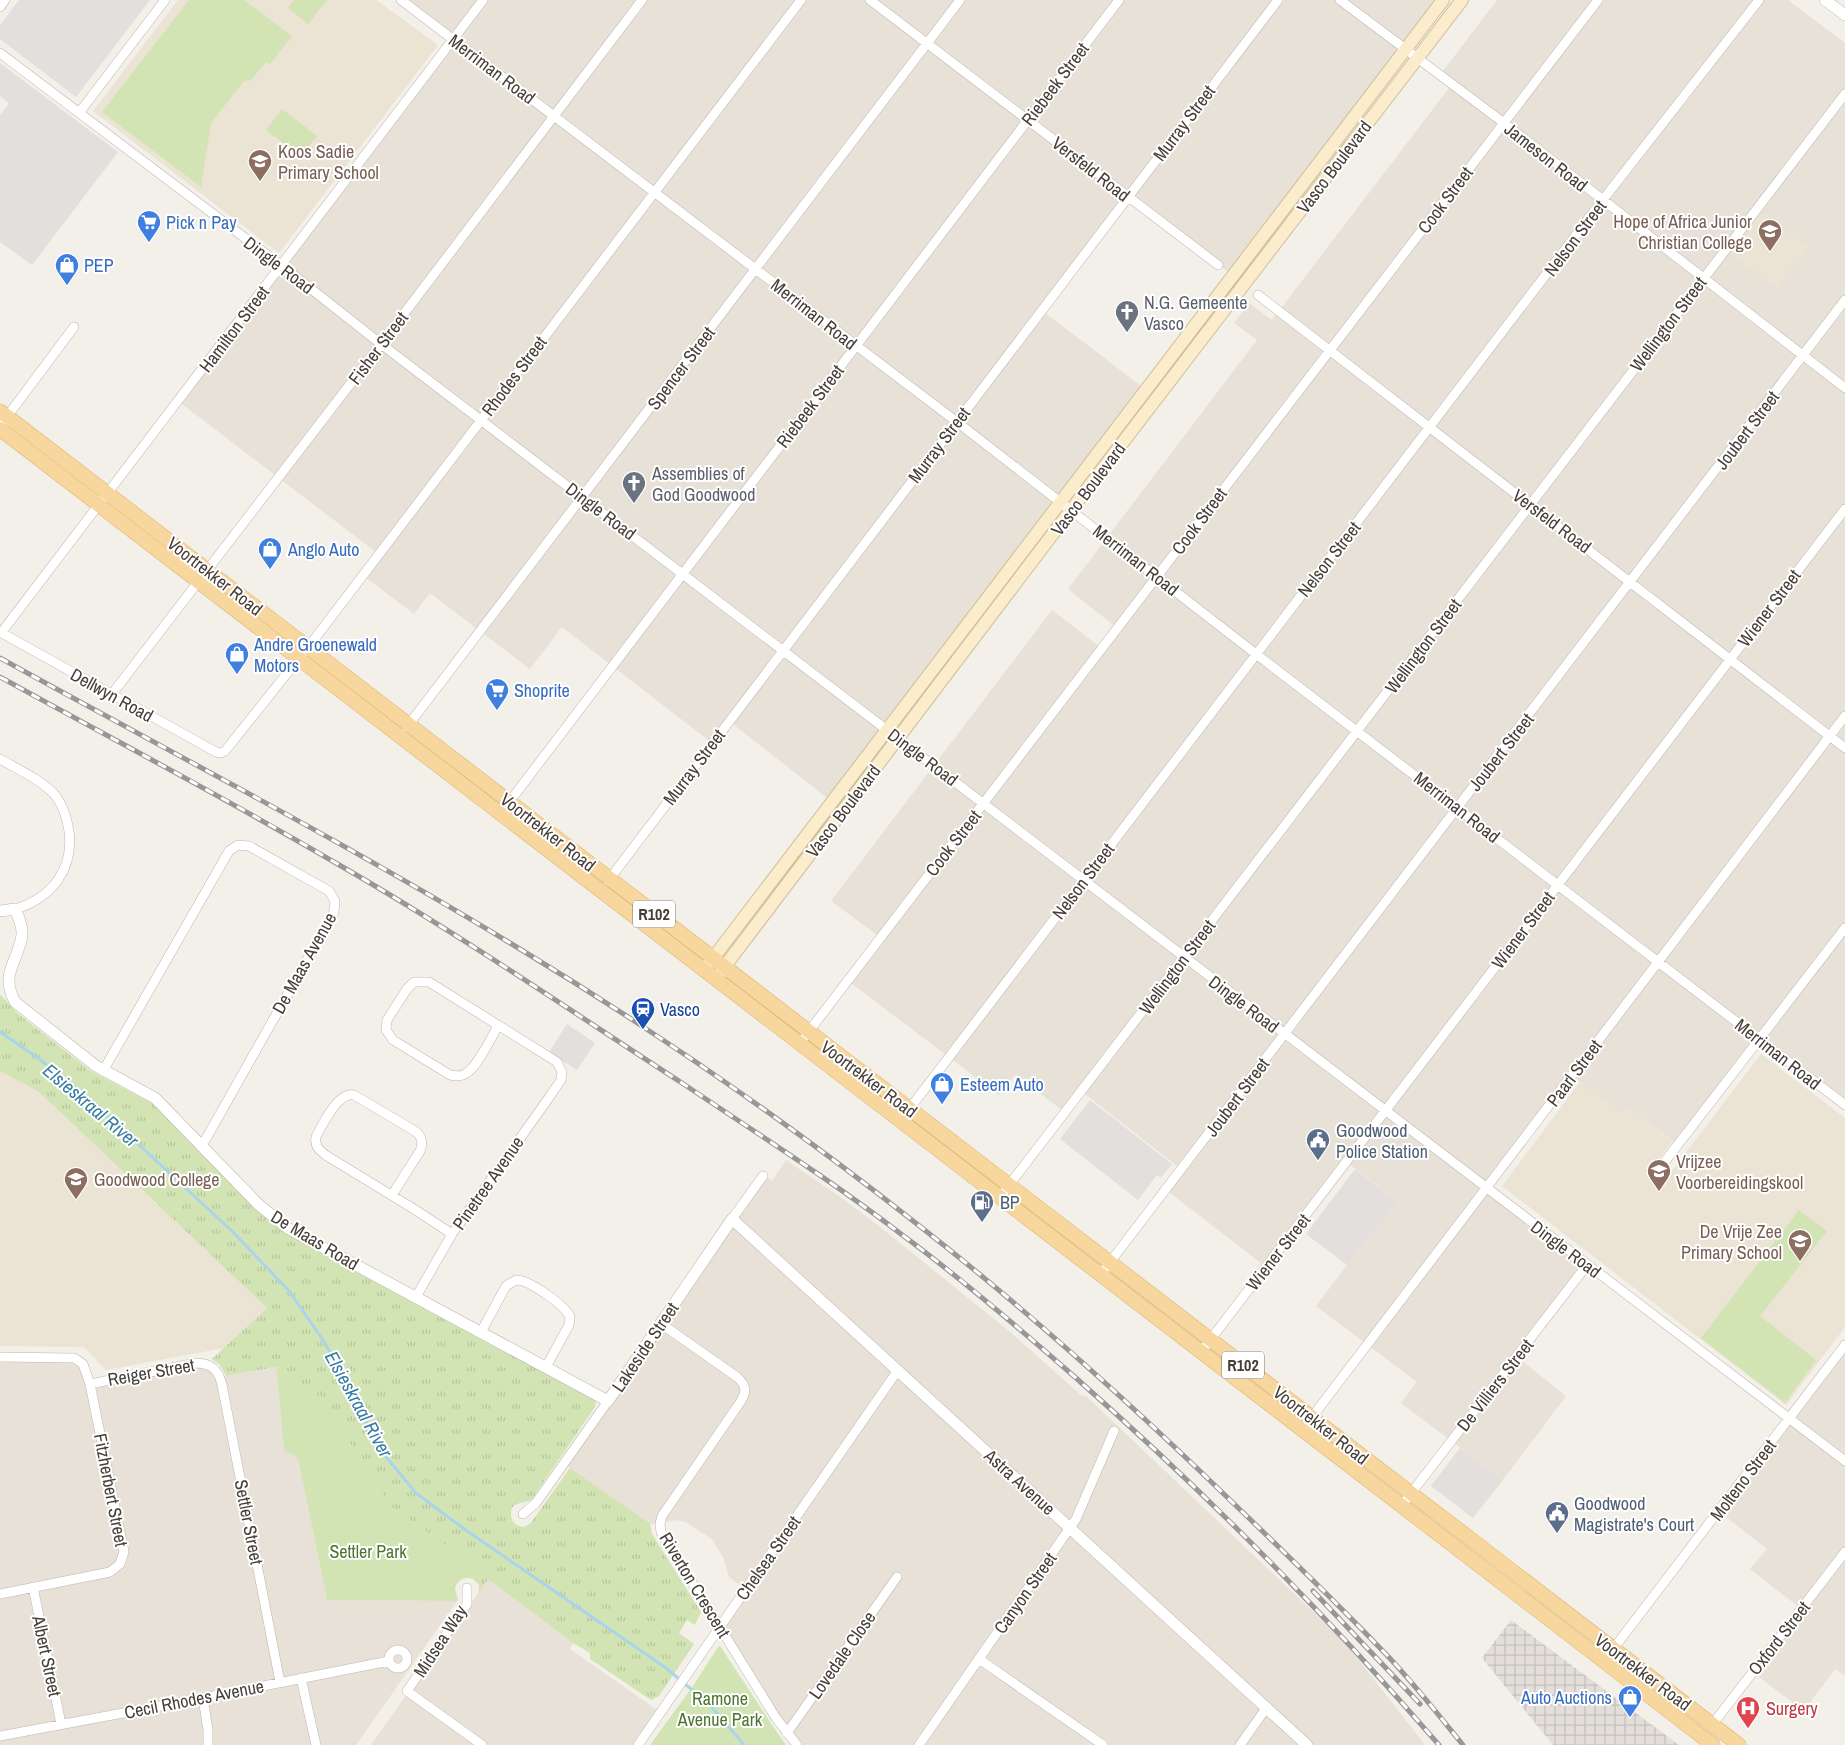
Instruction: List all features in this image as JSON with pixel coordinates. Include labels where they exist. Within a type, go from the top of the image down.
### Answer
[{"type":"main road","name":"Vasco Boulevard","points":[[708,964],[1443,0]]},
{"type":"main road","name":"Vasco Boulevard","points":[[720,973],[1071,510],[1462,0]]},
{"type":"main road","name":"Voortrekker Road","points":[[2,420],[605,885],[1308,1423],[1407,1500],[1564,1630],[1713,1745]]},
{"type":"main road","name":"Voortrekker Road","points":[[1407,1500],[1573,1618],[1739,1745]]},
{"type":"main road","points":[[1564,1630],[1573,1618]]},
{"type":"street","points":[[0,7],[5,0]]},
{"type":"street","points":[[80,113],[165,0]]},
{"type":"street","name":"Merriman Road","points":[[401,0],[1071,510],[1845,1105]]},
{"type":"street","name":"Hamilton Street","points":[[1,632],[483,0]]},
{"type":"street","name":"Fisher Street","points":[[112,694],[382,344],[642,0]]},
{"type":"street","name":"Rhodes Street","points":[[225,751],[304,653],[801,0]]},
{"type":"street","name":"Versfeld Road","points":[[870,0],[1218,265]]},
{"type":"street","name":"Spencer Street","points":[[404,730],[960,0]]},
{"type":"street","name":"Riebeek Street","points":[[505,807],[1119,0]]},
{"type":"street","name":"Murray Street","points":[[605,885],[1278,0]]},
{"type":"street","name":"Jameson Road","points":[[1340,0],[1504,123],[1702,279],[1845,388]]},
{"type":"street","name":"Cook Street","points":[[805,1038],[1598,0]]},
{"type":"street","name":"Nelson Street","points":[[905,1115],[1602,201],[1759,0]]},
{"type":"street","points":[[1825,0],[1845,15]]},
{"type":"street","name":"Dingle Road","points":[[0,53],[282,266],[1083,881],[1845,1461]]},
{"type":"street","name":"Wellington Street","points":[[1005,1192],[1845,94]]},
{"type":"street","name":"Versfeld Road","points":[[1258,295],[1731,658],[1845,748]]},
{"type":"street","name":"Joubert Street","points":[[1106,1269],[1845,300]]},
{"type":"street","points":[[2,420],[74,327]]},
{"type":"street","name":"Wiener Street","points":[[1206,1346],[1845,509]]},
{"type":"street","name":"Dellwyn Road","points":[[1,632],[216,752],[221,753],[225,751]]},
{"type":"street","name":"Paarl Street","points":[[1308,1423],[1845,716]]},
{"type":"street","points":[[0,759],[45,785],[56,797],[65,816],[70,840],[68,860],[54,885],[32,903],[16,909],[0,911]]},
{"type":"street","name":"De Maas Avenue","points":[[103,1071],[229,851],[238,845],[249,846],[329,891],[335,901],[334,912],[201,1145]]},
{"type":"street","name":"De Maas Road","points":[[16,909],[22,936],[7,974],[6,982],[9,992],[19,1006],[103,1071],[154,1098],[259,1204],[282,1224],[608,1401]]},
{"type":"street","points":[[1656,1172],[1845,928]]},
{"type":"street","points":[[423,981],[429,982],[498,1026],[474,1066],[468,1072],[457,1076],[450,1074],[393,1040],[389,1036],[386,1025],[387,1020],[407,989],[414,982],[423,981]]},
{"type":"street","name":"Pinetree Avenue","points":[[416,1297],[452,1234],[560,1080],[562,1072],[557,1062],[498,1026]]},
{"type":"street","points":[[392,1195],[420,1151],[422,1147],[421,1138],[415,1131],[354,1095],[345,1095],[337,1102],[316,1136],[316,1146],[327,1156],[452,1234]]},
{"type":"street","name":"Lakeside Street","points":[[523,1514],[536,1503],[763,1176]]},
{"type":"street","name":"Astra Avenue","points":[[732,1219],[1307,1745]]},
{"type":"street","name":"De Villiers Street","points":[[1407,1500],[1587,1265]]},
{"type":"street","points":[[481,1332],[506,1286],[516,1280],[526,1282],[563,1307],[570,1317],[569,1325],[546,1367]]},
{"type":"street","name":"Riverton Crescent","points":[[660,1323],[737,1377],[745,1386],[745,1394],[741,1401],[666,1509],[660,1524],[664,1538],[776,1718],[797,1745]]},
{"type":"street","name":"Molteno Street","points":[[1604,1661],[1845,1345]]},
{"type":"street","points":[[0,1357],[74,1358],[85,1367],[90,1384]]},
{"type":"street","name":"Reiger Street","points":[[90,1384],[196,1363],[212,1366]]},
{"type":"street","name":"Settler Street","points":[[212,1366],[218,1372],[222,1386],[280,1682]]},
{"type":"street","name":"Chelsea Street","points":[[638,1745],[898,1370]]},
{"type":"street","name":"Fitzherbert Street","points":[[33,1587],[110,1572],[120,1564],[123,1558],[124,1552],[90,1384]]},
{"type":"street","name":"Canyon Street","points":[[919,1745],[1076,1519],[1114,1431]]},
{"type":"street","name":"Oxford Street","points":[[1712,1725],[1845,1552]]},
{"type":"street","name":"Lovedale Close","points":[[787,1733],[896,1577]]},
{"type":"street","points":[[0,1594],[33,1587]]},
{"type":"street","name":"Albert Street","points":[[33,1587],[61,1724]]},
{"type":"street","name":"Midsea Way","points":[[467,1588],[467,1604],[407,1691],[482,1745]]},
{"type":"street","points":[[979,1659],[1104,1745]]},
{"type":"street","name":"Cecil Rhodes Avenue","points":[[0,1736],[389,1661]]},
{"type":"street","points":[[301,1678],[316,1745]]},
{"type":"street","points":[[203,1698],[208,1730],[208,1745]]},
{"type":"street","points":[[1240,1745],[1267,1707]]},
{"type":"shaded area","points":[[19,0],[150,0],[76,97],[0,39],[0,25]]},
{"type":"shaded area","name":"Koos Sadie Primary School","points":[[178,0],[376,0],[438,45],[279,253],[93,111]]},
{"type":"shaded area","points":[[405,0],[1442,0],[1232,275],[1130,200],[1044,312],[1145,389],[831,801],[729,721],[712,743],[562,627],[530,669],[430,593],[414,614],[365,577],[381,556],[178,401],[452,36]]},
{"type":"shaded area","points":[[1497,0],[1788,0],[1845,43],[1845,1106],[1757,1039],[1676,1144],[1628,1108],[1622,1114],[1573,1077],[1488,1188],[1588,1265],[1517,1357],[1566,1396],[1503,1480],[1401,1403],[1417,1382],[1316,1306],[1396,1200],[1347,1162],[1266,1267],[1165,1189],[1181,1169],[1081,1091],[1064,1112],[1016,1074],[999,1095],[847,980],[880,937],[831,901],[1052,610],[1101,648],[1117,628],[1068,589],[1257,340],[1234,323],[1249,303],[1272,320],[1452,84],[1440,75]]},
{"type":"shaded area","points":[[0,63],[118,152],[32,265],[0,242],[0,115],[9,103],[0,96]]},
{"type":"shaded area","name":"Hope of Africa Junior Christian College","points":[[1765,212],[1808,248],[1777,288],[1731,255]]},
{"type":"shaded area","points":[[567,1024],[595,1043],[577,1070],[549,1052]]},
{"type":"shaded area","name":"Vrijzee Voorbereidingskool","points":[[1761,1054],[1845,1118],[1845,1327],[1786,1405],[1502,1186],[1580,1082],[1622,1114],[1628,1108],[1672,1142],[1648,1173],[1662,1184]]},
{"type":"shaded area","name":"Goodwood College","points":[[0,1071],[39,1092],[267,1308],[224,1348],[106,1370],[84,1347],[0,1346]]},
{"type":"shaded area","points":[[1090,1100],[1172,1164],[1161,1178],[1157,1175],[1138,1200],[1060,1139]]},
{"type":"shaded area","points":[[786,1160],[880,1227],[1009,1331],[1081,1395],[1086,1396],[1344,1641],[1425,1745],[796,1745],[718,1627],[745,1589],[729,1577],[724,1559],[712,1539],[685,1522],[676,1520],[652,1524],[564,1464],[764,1176],[772,1181]]},
{"type":"shaded area","points":[[1355,1169],[1397,1201],[1347,1265],[1306,1234]]},
{"type":"shaded area","points":[[1845,1348],[1845,1676],[1835,1669],[1804,1711],[1751,1671],[1800,1608],[1750,1569],[1767,1549],[1721,1513]]},
{"type":"shaded area","points":[[0,1356],[73,1358],[90,1383],[196,1362],[221,1377],[276,1367],[284,1450],[298,1457],[327,1600],[457,1601],[356,1745],[0,1745]]},
{"type":"shaded area","points":[[1460,1448],[1503,1480],[1473,1518],[1431,1486]]},
{"type":"shaded area","points":[[488,1579],[573,1643],[570,1649],[660,1712],[637,1745],[371,1745]]},
{"type":"shaded area","points":[[1511,1620],[1679,1745],[1553,1745],[1482,1658]]},
{"type":"green space","points":[[189,0],[244,0],[292,36],[270,64],[266,62],[251,80],[244,81],[211,123],[201,187],[102,112]]},
{"type":"green space","points":[[294,0],[327,0],[308,24],[288,8]]},
{"type":"green space","points":[[282,109],[317,136],[301,156],[266,130]]},
{"type":"green space","points":[[0,994],[16,1012],[91,1071],[153,1104],[258,1211],[291,1236],[596,1400],[595,1407],[532,1499],[515,1505],[511,1510],[511,1517],[517,1525],[523,1527],[530,1524],[570,1468],[650,1523],[652,1534],[701,1612],[695,1625],[687,1620],[679,1633],[694,1644],[659,1696],[651,1700],[590,1659],[590,1653],[573,1643],[488,1579],[479,1592],[479,1585],[473,1579],[479,1569],[390,1506],[320,1397],[276,1367],[226,1376],[220,1365],[212,1359],[267,1308],[39,1092],[0,1071]]},
{"type":"green space","points":[[1799,1210],[1827,1231],[1760,1316],[1816,1360],[1785,1403],[1701,1338]]},
{"type":"green space","name":"Settler Park","points":[[276,1367],[321,1397],[390,1506],[479,1569],[473,1579],[464,1578],[457,1583],[455,1589],[457,1601],[327,1600],[298,1458],[284,1450]]},
{"type":"green space","name":"Ramone Avenue Park","points":[[720,1646],[786,1745],[650,1745],[693,1686],[718,1647]]},
{"type":"waterway","name":"Elsieskraal River","points":[[0,1032],[38,1058],[85,1095],[232,1231],[289,1291],[325,1343],[382,1452],[416,1493],[460,1526],[666,1668],[710,1705],[744,1745]]},
{"type":"railway","points":[[0,658],[324,835],[452,908],[670,1044],[820,1150],[998,1289],[1191,1462],[1390,1658],[1463,1745]]},
{"type":"railway","points":[[0,677],[256,817],[428,918],[685,1085],[875,1214],[946,1268],[1012,1322],[1172,1465],[1308,1601],[1439,1745]]},
{"type":"railway","points":[[1313,1591],[1420,1704]]},
{"type":"place","name":"Koos Sadie Primary School","points":[[260,182]]},
{"type":"place","name":"Pick n Pay","points":[[149,243]]},
{"type":"place","name":"Hope of Africa Junior Christian College","points":[[1770,252]]},
{"type":"place","name":"PEP","points":[[67,286]]},
{"type":"place","name":"N.G. Gemeente Vasco","points":[[1127,333]]},
{"type":"place","name":"Assemblies of God Goodwood","points":[[634,504]]},
{"type":"place","name":"Anglo Auto","points":[[270,570]]},
{"type":"place","name":"Andre Groenewald Motors","points":[[237,675]]},
{"type":"place","name":"Shoprite","points":[[497,711]]},
{"type":"place","name":"Vasco","points":[[643,1030]]},
{"type":"place","name":"Esteem Auto","points":[[942,1105]]},
{"type":"place","name":"Goodwood Police Station","points":[[1318,1161]]},
{"type":"place","name":"Vrijzee Voorbereidingskool","points":[[1659,1192]]},
{"type":"place","name":"Goodwood College","points":[[76,1200]]},
{"type":"place","name":"BP","points":[[982,1223]]},
{"type":"place","name":"De Vrije Zee Primary School","points":[[1800,1262]]},
{"type":"place","name":"Goodwood Magistrate's Court","points":[[1557,1534]]},
{"type":"place","name":"Auto Auctions","points":[[1630,1718]]},
{"type":"place","name":"Surgery","points":[[1748,1729]]}]
